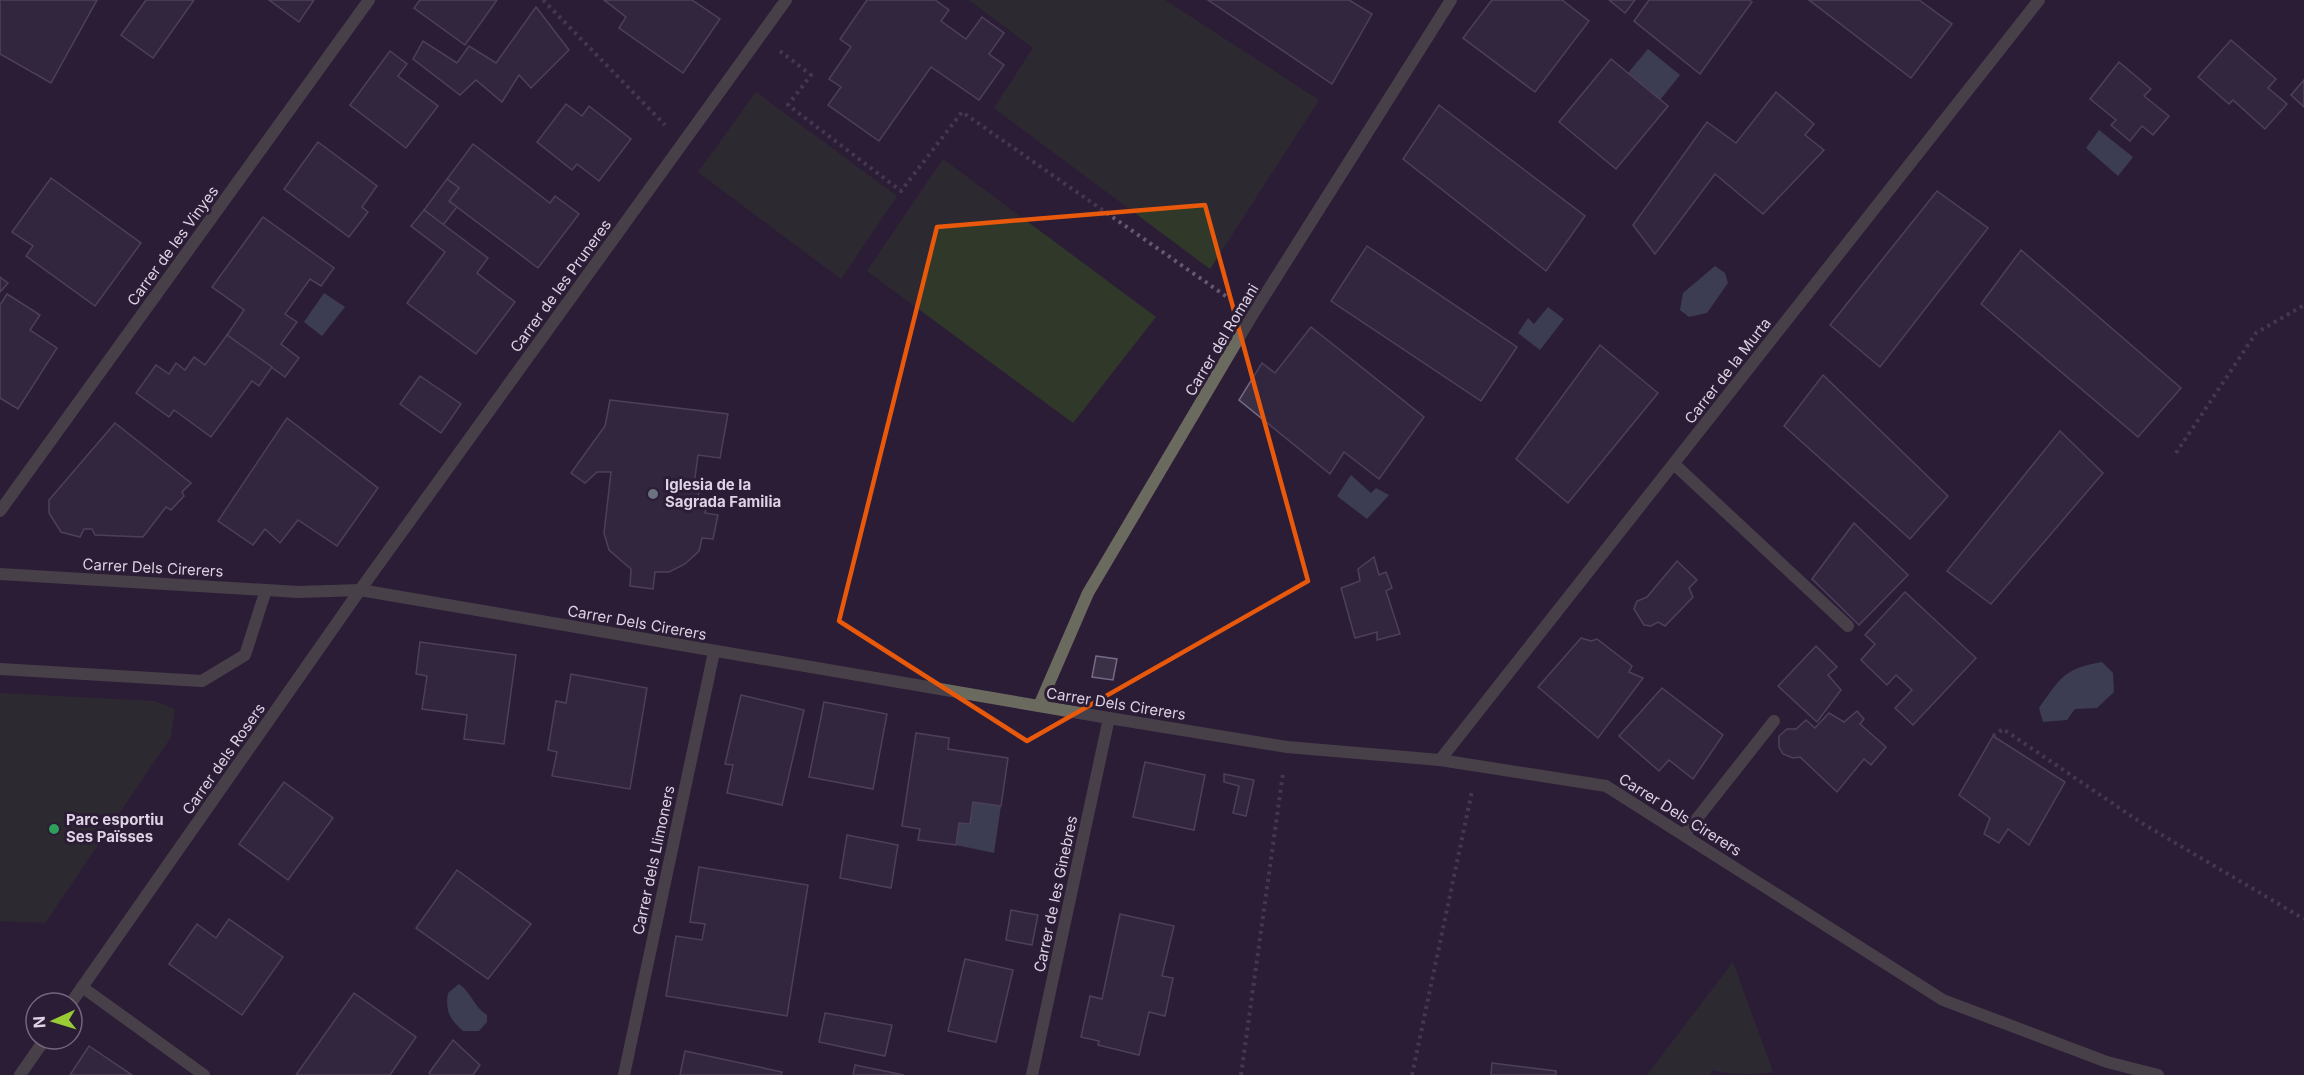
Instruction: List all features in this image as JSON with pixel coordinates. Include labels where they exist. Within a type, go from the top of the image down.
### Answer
[{"type":"street","name":"Carrer de les Vinyes","points":[[0,511],[369,0]]},
{"type":"street","name":"Carrer de les Pruneres","points":[[360,590],[786,0]]},
{"type":"street","name":"Carrer del Romani","points":[[1039,706],[1088,593],[1253,314],[1451,0]]},
{"type":"street","name":"Carrer de la Murta","points":[[1440,760],[2039,0]]},
{"type":"street","points":[[1674,464],[1848,626]]},
{"type":"street","name":"Carrer Dels Cirerers","points":[[0,574],[266,590],[360,590],[714,652],[1287,747],[1440,760],[1606,786],[1943,1000],[2107,1062],[2158,1075]]},
{"type":"street","points":[[0,669],[202,681],[245,655],[266,590]]},
{"type":"street","name":"Carrer dels Rosers","points":[[79,991],[360,590]]},
{"type":"street","name":"Carrer dels Llimoners","points":[[624,1075],[714,652]]},
{"type":"street","name":"Carrer de les Ginebres","points":[[1032,1075],[1109,718]]},
{"type":"street","points":[[1684,835],[1774,720]]},
{"type":"street","points":[[82,987],[204,1075]]},
{"type":"street","points":[[20,1075],[37,1051]]},
{"type":"path","points":[[543,0],[682,143]]},
{"type":"path","points":[[760,36],[811,75],[788,105],[901,191],[962,112],[1253,314]]},
{"type":"path","points":[[2176,453],[2256,333],[2304,305]]},
{"type":"path","points":[[1993,736],[2002,729],[2140,822],[2304,919]]},
{"type":"path","points":[[1241,1075],[1287,747]]},
{"type":"path","points":[[1412,1075],[1477,766]]},
{"type":"highlighted area","points":[[1205,205],[1308,581],[1027,741],[839,621],[937,227]]},
{"type":"green space","points":[[969,0],[1165,0],[1319,100],[1210,269],[994,108],[1033,48]]},
{"type":"green space","points":[[756,92],[897,196],[841,279],[698,172]]},
{"type":"green space","points":[[943,159],[1156,317],[1073,423],[867,271]]},
{"type":"green space","name":"Parc esportiu Ses Païsses","points":[[0,693],[154,701],[175,709],[171,737],[45,923],[0,921]]},
{"type":"green space","points":[[1733,962],[1773,1072],[1743,1074],[1713,1070],[1709,1075],[1647,1075]]},
{"type":"water","points":[[1648,49],[1680,75],[1660,100],[1628,73]]},
{"type":"water","points":[[2099,130],[2133,157],[2118,176],[2086,148]]},
{"type":"water","points":[[1715,266],[1725,273],[1728,283],[1707,313],[1689,317],[1680,310],[1683,293]]},
{"type":"water","points":[[324,293],[345,307],[322,336],[304,322]]},
{"type":"water","points":[[1548,307],[1564,319],[1540,350],[1518,333],[1528,318],[1534,324]]},
{"type":"water","points":[[1351,475],[1371,493],[1376,488],[1389,495],[1367,519],[1337,496]]},
{"type":"water","points":[[2102,662],[2113,673],[2114,692],[2097,708],[2075,709],[2067,720],[2043,722],[2039,708],[2058,682],[2071,671]]},
{"type":"water","points":[[973,802],[1001,806],[994,853],[956,845],[959,823],[970,824]]},
{"type":"water","points":[[459,984],[487,1015],[487,1022],[479,1031],[463,1031],[450,1015],[447,1005],[448,993]]},
{"type":"building","points":[[0,0],[97,0],[51,83],[0,54]]},
{"type":"building","points":[[146,0],[194,0],[153,58],[121,35]]},
{"type":"building","points":[[269,0],[314,0],[299,22]]},
{"type":"building","points":[[420,0],[497,0],[465,45],[414,8]]},
{"type":"building","points":[[604,0],[692,0],[720,19],[683,73],[619,28],[626,17]]},
{"type":"building","points":[[867,0],[935,0],[949,10],[941,21],[966,39],[982,17],[1004,33],[989,54],[1004,65],[979,100],[931,67],[879,141],[828,105],[841,87],[829,79],[851,47],[840,39]]},
{"type":"building","points":[[1208,0],[1349,0],[1372,14],[1332,84]]},
{"type":"building","points":[[1492,0],[1562,0],[1589,21],[1535,92],[1463,38]]},
{"type":"building","points":[[1609,0],[1635,0],[1625,13]]},
{"type":"building","points":[[1649,0],[1749,0],[1752,2],[1700,74],[1634,21]]},
{"type":"building","points":[[1809,0],[1919,0],[1952,24],[1911,78]]},
{"type":"building","points":[[536,7],[569,50],[531,88],[519,75],[502,102],[476,80],[460,95],[413,59],[423,41],[457,63],[469,46],[496,63]]},
{"type":"building","points":[[2231,40],[2276,79],[2268,88],[2287,104],[2265,129],[2233,100],[2229,104],[2198,77]]},
{"type":"building","points":[[390,51],[407,64],[398,76],[438,106],[406,148],[350,105]]},
{"type":"building","points":[[1611,59],[1668,106],[1616,169],[1559,122]]},
{"type":"building","points":[[2119,62],[2151,89],[2144,96],[2169,116],[2153,135],[2142,126],[2130,141],[2111,125],[2116,120],[2090,99]]},
{"type":"building","points":[[2304,80],[2304,107],[2291,95]]},
{"type":"building","points":[[1776,92],[1814,124],[1805,135],[1824,150],[1763,214],[1715,174],[1655,254],[1633,225],[1707,122],[1736,143]]},
{"type":"building","points":[[566,104],[582,116],[589,106],[631,139],[599,181],[577,164],[572,170],[537,142]]},
{"type":"building","points":[[1439,105],[1585,216],[1546,271],[1403,159]]},
{"type":"building","points":[[318,142],[377,186],[362,207],[368,212],[349,237],[284,189]]},
{"type":"building","points":[[473,144],[550,203],[555,196],[579,214],[538,268],[449,201],[459,188],[447,179]]},
{"type":"building","points":[[51,178],[141,243],[95,306],[26,256],[33,246],[12,232]]},
{"type":"building","points":[[447,179],[459,188],[449,201],[457,207],[443,225],[424,210]]},
{"type":"building","points":[[1937,191],[1988,228],[1880,367],[1830,325]]},
{"type":"building","points":[[424,210],[488,258],[477,273],[515,302],[476,354],[407,303],[445,252],[411,226]]},
{"type":"building","points":[[263,217],[334,268],[321,286],[310,279],[285,314],[297,322],[281,344],[299,358],[285,377],[227,335],[244,310],[212,287]]},
{"type":"building","points":[[1367,246],[1517,347],[1481,401],[1331,301]]},
{"type":"building","points":[[2021,250],[2181,388],[2138,437],[1981,304]]},
{"type":"building","points":[[0,277],[8,283],[0,292]]},
{"type":"building","points":[[7,294],[40,315],[30,330],[57,348],[18,409],[0,398],[0,305]]},
{"type":"building","points":[[1311,327],[1424,417],[1379,479],[1344,452],[1330,474],[1239,400],[1262,363],[1275,373]]},
{"type":"building","points":[[227,335],[272,367],[259,386],[252,381],[211,437],[174,410],[169,417],[136,393],[156,365],[169,374],[176,363],[185,370],[194,357],[205,365]]},
{"type":"building","points":[[1600,345],[1658,393],[1568,503],[1516,459]]},
{"type":"building","points":[[1823,375],[1948,496],[1910,539],[1784,426]]},
{"type":"building","points":[[420,376],[461,404],[441,433],[400,404]]},
{"type":"building","name":"Iglesia de la Sagrada Familia","points":[[610,400],[728,414],[720,458],[698,455],[694,485],[700,486],[697,503],[707,504],[705,513],[718,515],[713,539],[702,538],[699,551],[685,564],[669,572],[655,572],[653,589],[630,586],[631,569],[609,550],[604,533],[611,472],[597,472],[585,483],[571,473],[605,426]]},
{"type":"building","points":[[287,418],[378,488],[337,546],[298,520],[280,543],[265,529],[253,545],[218,521]]},
{"type":"building","points":[[115,423],[191,483],[182,492],[184,496],[171,510],[166,507],[143,537],[95,535],[92,529],[84,529],[80,537],[61,532],[49,513],[49,500]]},
{"type":"building","points":[[2060,431],[2103,473],[1991,604],[1947,571]]},
{"type":"building","points":[[1854,523],[1908,575],[1859,625],[1812,579]]},
{"type":"building","points":[[1374,557],[1379,575],[1386,572],[1392,588],[1386,591],[1400,634],[1377,640],[1377,632],[1355,638],[1341,588],[1360,581],[1358,569]]},
{"type":"building","points":[[1677,561],[1697,580],[1689,588],[1693,597],[1665,626],[1658,622],[1651,626],[1644,625],[1634,609],[1637,601],[1647,597]]},
{"type":"building","points":[[1905,592],[1976,658],[1913,725],[1895,708],[1912,690],[1896,675],[1887,685],[1861,660],[1875,644],[1865,635]]},
{"type":"building","points":[[1581,638],[1591,641],[1597,639],[1632,666],[1629,672],[1643,678],[1598,738],[1538,687]]},
{"type":"building","points":[[420,642],[516,655],[504,744],[464,739],[467,715],[422,709],[427,676],[416,674]]},
{"type":"building","points":[[1816,646],[1837,667],[1828,675],[1841,690],[1817,722],[1778,686]]},
{"type":"building","points":[[1096,656],[1117,659],[1113,680],[1092,677]]},
{"type":"building","points":[[571,674],[647,688],[630,789],[552,776],[557,752],[548,750],[556,701],[566,703]]},
{"type":"building","points":[[1662,688],[1723,735],[1693,779],[1669,760],[1659,771],[1619,736]]},
{"type":"building","points":[[741,695],[804,710],[782,805],[727,793],[733,765],[725,764]]},
{"type":"building","points":[[824,702],[887,714],[873,789],[809,777]]},
{"type":"building","points":[[1857,711],[1864,719],[1860,724],[1886,747],[1871,765],[1864,759],[1837,792],[1800,757],[1793,758],[1783,754],[1779,747],[1779,736],[1787,729],[1796,729],[1806,720],[1815,728],[1829,713],[1844,722]]},
{"type":"building","points":[[916,733],[949,738],[948,749],[1008,758],[1001,806],[973,802],[970,824],[959,823],[956,845],[918,840],[920,829],[902,826]]},
{"type":"building","points":[[1993,736],[2065,782],[2029,845],[2008,829],[1999,843],[1984,834],[1990,818],[1959,795]]},
{"type":"building","points":[[1145,762],[1205,775],[1194,830],[1133,817]]},
{"type":"building","points":[[1224,774],[1254,780],[1246,816],[1233,813],[1239,786],[1224,782]]},
{"type":"building","points":[[284,782],[333,818],[288,880],[239,844]]},
{"type":"building","points":[[847,835],[898,845],[891,888],[840,878]]},
{"type":"building","points":[[699,867],[808,885],[787,1016],[666,996],[676,936],[702,940],[705,924],[690,922]]},
{"type":"building","points":[[457,870],[531,924],[488,979],[416,928]]},
{"type":"building","points":[[1011,910],[1038,915],[1032,945],[1006,940]]},
{"type":"building","points":[[1120,914],[1174,926],[1162,976],[1173,978],[1165,1016],[1149,1012],[1139,1055],[1098,1045],[1099,1041],[1081,1037],[1090,996],[1102,999]]},
{"type":"building","points":[[229,919],[283,957],[242,1015],[169,964],[197,924],[216,938]]},
{"type":"building","points":[[965,959],[1013,970],[996,1042],[948,1031]]},
{"type":"building","points":[[354,993],[416,1037],[390,1075],[296,1075]]},
{"type":"building","points":[[825,1013],[892,1025],[885,1056],[819,1042]]},
{"type":"building","points":[[453,1040],[480,1065],[473,1075],[431,1075],[429,1073]]},
{"type":"building","points":[[89,1046],[132,1075],[70,1075]]},
{"type":"building","points":[[685,1051],[782,1072],[781,1075],[680,1075]]},
{"type":"building","points":[[1492,1063],[1556,1071],[1556,1075],[1491,1075]]},
{"type":"building","points":[[855,1065],[904,1075],[853,1075]]},
{"type":"place","name":"Iglesia de la Sagrada Familia","points":[[653,494]]},
{"type":"place","name":"Parc esportiu Ses Païsses","points":[[54,829]]}]
